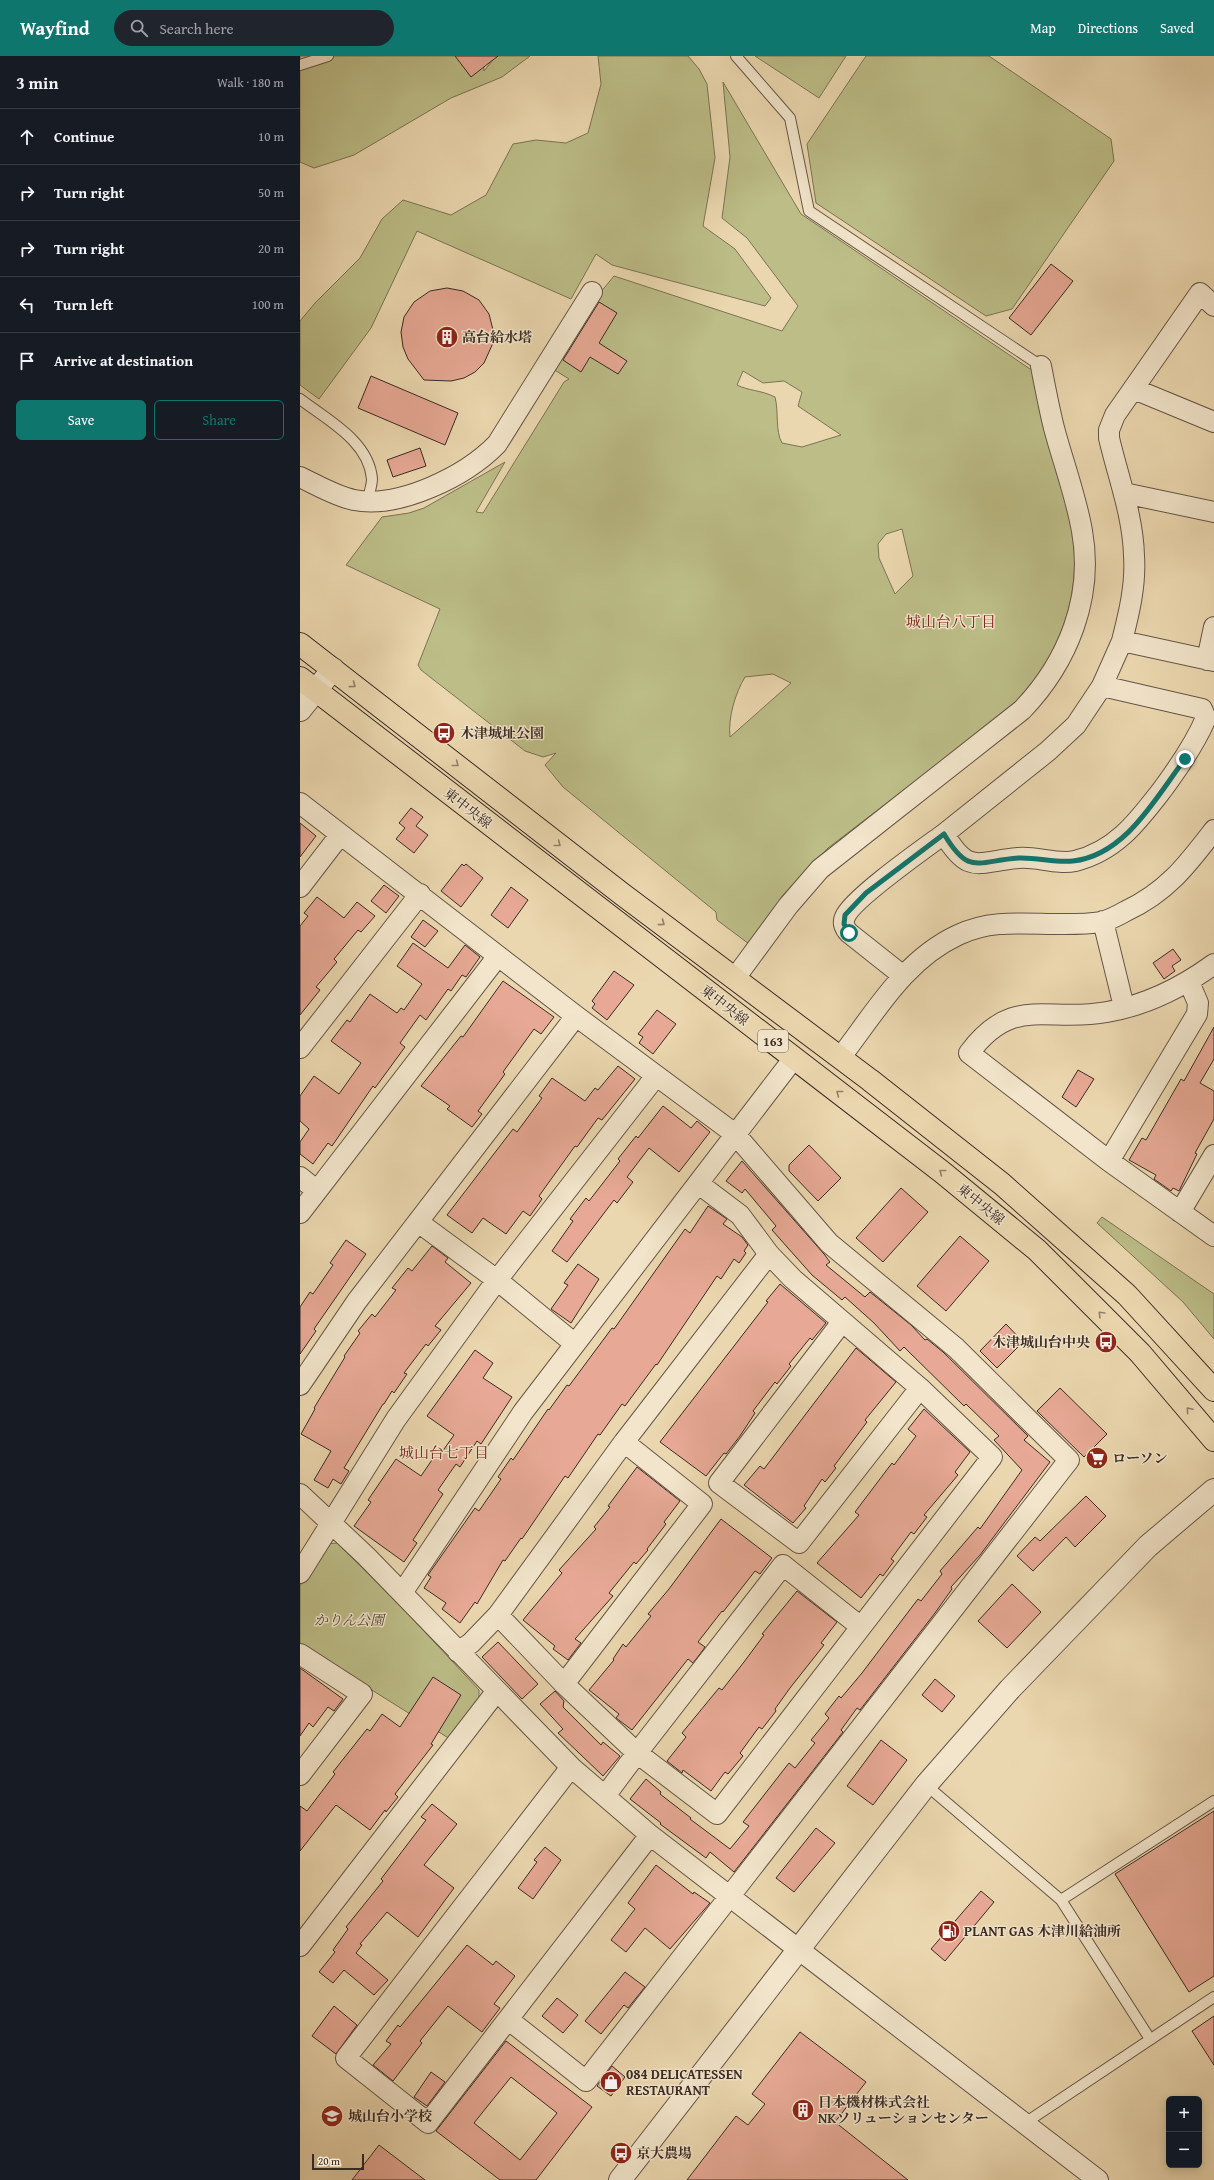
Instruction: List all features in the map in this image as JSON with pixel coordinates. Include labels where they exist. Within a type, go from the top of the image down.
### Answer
[{"type":"highway","name":"東中央線","points":[[300,644],[622,894],[840,1058],[1002,1184],[1065,1238],[1127,1295],[1214,1390]]},
{"type":"highway","name":"東中央線","points":[[308,684],[942,1172],[1037,1250],[1140,1353],[1214,1440]]},
{"type":"street","points":[[300,477],[339,495],[355,500],[393,500],[416,493],[467,469],[484,458],[497,444],[592,292]]},
{"type":"street","points":[[902,975],[849,933],[846,929],[844,920],[848,912],[866,893],[944,834],[1048,751],[1076,725],[1102,686],[1122,641],[1132,598],[1134,556],[1124,493],[1109,438],[1109,430],[1115,415],[1200,293],[1214,306]]},
{"type":"street","points":[[735,978],[788,906],[820,869],[1022,710],[1048,680],[1059,661],[1071,636],[1082,603],[1085,583],[1082,531],[1054,428],[1041,366]]},
{"type":"street","points":[[1134,389],[1214,422]]},
{"type":"street","points":[[1124,493],[1214,512]]},
{"type":"street","points":[[1122,641],[1211,660],[1214,627]]},
{"type":"street","points":[[300,710],[308,684],[333,669]]},
{"type":"street","points":[[944,834],[961,858],[976,863],[1019,858],[1073,861],[1106,848],[1136,825],[1185,759],[1206,718],[1202,709],[1102,686]]},
{"type":"street","points":[[300,803],[340,835],[420,894],[576,1016],[735,1134],[829,1243],[956,1348],[1068,1460],[586,2081],[509,2020]]},
{"type":"street","points":[[840,1058],[902,975],[944,942],[973,929],[1017,922],[1070,924],[1103,921],[1144,903],[1163,889],[1185,867],[1214,830]]},
{"type":"street","points":[[300,887],[340,835]]},
{"type":"street","points":[[300,1048],[420,894]]},
{"type":"street","points":[[1103,921],[1124,1007]]},
{"type":"street","points":[[300,1213],[316,1190],[498,956]]},
{"type":"street","points":[[1214,964],[1189,982],[1140,1004],[1108,1012],[1077,1015],[1040,1014],[1015,1016],[992,1027],[982,1035],[969,1053],[1109,1161],[1214,1236]]},
{"type":"street","points":[[1109,1161],[1197,1014],[1198,1003],[1189,982]]},
{"type":"street","points":[[300,1385],[357,1301],[576,1016]]},
{"type":"street","points":[[402,1593],[524,1412],[574,1344],[699,1184],[735,1134],[794,1058]]},
{"type":"street","points":[[300,1574],[396,1419],[497,1280],[656,1076]]},
{"type":"street","points":[[1180,1212],[1214,1155]]},
{"type":"street","points":[[300,1177],[316,1190]]},
{"type":"street","points":[[498,1615],[564,1684],[637,1752],[717,1814],[992,1457],[920,1388],[792,1279],[769,1254],[740,1216],[699,1184]]},
{"type":"street","points":[[418,1222],[497,1280],[574,1344]]},
{"type":"street","points":[[458,1652],[471,1643],[498,1615],[624,1442],[769,1254]]},
{"type":"street","points":[[842,1322],[720,1483],[799,1543],[920,1388]]},
{"type":"street","points":[[564,1684],[702,1504],[624,1442]]},
{"type":"street","points":[[620,2180],[926,1785],[1010,1689],[1148,1546],[1214,1490]]},
{"type":"street","points":[[300,1494],[332,1522],[496,1692],[571,1767],[650,1835],[1098,2180]]},
{"type":"street","points":[[605,1796],[637,1752],[782,1565],[861,1627]]},
{"type":"street","points":[[300,1654],[362,1694],[300,1774]]},
{"type":"street","points":[[300,1946],[496,1692]]},
{"type":"street","points":[[571,1767],[346,2058],[428,2123],[509,2020],[650,1835]]},
{"type":"lane","points":[[300,65],[328,56]]},
{"type":"lane","points":[[736,56],[790,118],[809,211],[1041,366]]},
{"type":"lane","points":[[300,400],[347,435],[361,448],[369,464],[372,480],[368,500]]},
{"type":"lane","points":[[926,1785],[1061,1900],[1150,2040]]},
{"type":"lane","points":[[1061,1900],[1214,1801]]},
{"type":"lane","points":[[1025,2123],[1214,1997]]},
{"type":"green space","points":[[300,56],[483,56],[484,71],[496,56],[530,56],[502,77],[451,98],[354,155],[314,168],[300,162]]},
{"type":"green space","points":[[598,56],[688,56],[699,69],[707,84],[715,158],[703,226],[735,249],[771,298],[765,306],[612,265],[596,254],[571,299],[417,231],[371,328],[319,399],[300,385],[300,321],[315,303],[360,258],[382,219],[403,200],[451,215],[486,195],[513,144],[536,140],[566,143],[588,133],[601,84]]},
{"type":"green space","points":[[755,56],[846,56],[819,98]]},
{"type":"green space","points":[[866,56],[989,56],[1111,139],[1114,161],[1012,309],[986,316],[816,203],[807,144]]},
{"type":"green space","points":[[723,82],[801,214],[1036,373],[1051,448],[1071,525],[1075,562],[1073,587],[1068,611],[1060,634],[1049,657],[1036,678],[1020,697],[1002,715],[828,848],[783,895],[749,944],[717,920],[716,912],[563,787],[545,765],[556,753],[543,757],[525,751],[421,670],[418,665],[440,609],[346,565],[382,517],[409,513],[424,508],[505,462],[476,512],[483,513],[564,382],[569,379],[553,369],[595,299],[614,276],[782,331],[798,306],[747,238],[722,218],[730,157]],"holes":[[[743,371],[763,383],[784,381],[802,392],[798,406],[841,435],[802,447],[782,443],[778,427],[775,397],[737,385]],[[902,529],[913,576],[895,594],[879,558],[878,544],[886,534]],[[773,674],[791,683],[730,737],[731,714],[738,691],[745,677]]]},
{"type":"green space","points":[[1102,1217],[1214,1294],[1214,1339],[1183,1302],[1097,1223]]},
{"type":"green space","name":"かりん公園","points":[[337,1543],[395,1600],[479,1690],[479,1701],[450,1739],[300,1645],[300,1586],[326,1544]]},
{"type":"building","points":[[455,56],[498,56],[471,77]]},
{"type":"building","points":[[1051,264],[1073,281],[1031,335],[1009,318]]},
{"type":"building","name":"高台給水塔","points":[[447,288],[463,291],[479,300],[489,314],[493,330],[493,343],[484,363],[475,372],[464,378],[451,381],[424,380],[408,359],[403,347],[401,332],[404,317],[414,302],[430,291]]},
{"type":"building","points":[[599,302],[617,313],[599,343],[627,361],[618,374],[590,357],[581,372],[563,360]]},
{"type":"building","points":[[371,376],[458,413],[445,445],[358,408]]},
{"type":"building","points":[[420,448],[426,466],[393,477],[387,460]]},
{"type":"building","points":[[411,808],[423,817],[416,826],[428,835],[414,853],[396,839],[405,828],[399,823]]},
{"type":"building","points":[[300,823],[316,836],[300,857]]},
{"type":"building","points":[[462,864],[464,866],[466,864],[483,878],[461,907],[441,891]]},
{"type":"building","points":[[384,885],[399,896],[386,913],[371,901]]},
{"type":"building","points":[[511,887],[528,900],[508,928],[491,915]]},
{"type":"building","points":[[317,897],[344,918],[357,902],[375,916],[361,932],[358,930],[334,959],[337,962],[316,987],[320,990],[300,1015],[300,926],[308,916],[304,913]]},
{"type":"building","points":[[423,920],[438,931],[425,947],[411,937]]},
{"type":"building","points":[[413,943],[448,968],[465,945],[480,957],[466,977],[462,975],[451,991],[448,989],[426,1020],[420,1015],[400,1043],[405,1047],[375,1088],[373,1086],[332,1146],[328,1143],[313,1164],[300,1154],[300,1142],[309,1129],[300,1121],[300,1096],[314,1076],[339,1094],[361,1063],[331,1041],[347,1020],[350,1022],[370,994],[397,1013],[401,1008],[404,1010],[422,984],[397,966]]},
{"type":"building","points":[[1173,949],[1181,960],[1172,966],[1175,971],[1164,979],[1153,963]]},
{"type":"building","points":[[614,971],[634,985],[607,1020],[592,1008],[595,1004],[592,1001]]},
{"type":"building","points":[[503,981],[554,1017],[541,1034],[534,1029],[503,1072],[505,1074],[478,1111],[482,1114],[472,1127],[447,1109],[450,1106],[421,1086],[461,1036],[463,1037]]},
{"type":"building","points":[[657,1010],[676,1024],[653,1054],[639,1043],[643,1037],[638,1034]]},
{"type":"building","points":[[1214,1027],[1214,1059],[1200,1083],[1214,1091],[1214,1119],[1195,1153],[1197,1154],[1179,1191],[1173,1188],[1171,1191],[1154,1179],[1156,1175],[1129,1160],[1142,1138],[1146,1140],[1181,1079],[1184,1081]]},
{"type":"building","points":[[618,1066],[635,1079],[602,1120],[598,1118],[577,1147],[575,1146],[539,1196],[542,1199],[530,1216],[523,1211],[506,1234],[483,1218],[472,1233],[447,1215],[513,1129],[517,1132],[542,1098],[539,1096],[552,1078],[585,1101],[595,1088],[598,1090]]},
{"type":"building","points":[[1078,1070],[1094,1079],[1076,1107],[1062,1097]]},
{"type":"building","points":[[663,1106],[691,1128],[697,1121],[710,1132],[679,1172],[649,1148],[627,1177],[633,1182],[617,1203],[614,1200],[567,1262],[552,1251],[573,1221],[570,1219],[586,1198],[589,1201],[620,1161],[618,1159],[636,1136],[638,1138]]},
{"type":"building","points":[[809,1145],[841,1178],[818,1201],[789,1171],[789,1165]]},
{"type":"building","points":[[742,1161],[824,1254],[830,1262],[826,1265],[865,1297],[870,1292],[911,1325],[925,1340],[927,1339],[943,1352],[1028,1436],[1024,1440],[1050,1462],[980,1555],[951,1587],[952,1589],[935,1613],[860,1710],[857,1708],[841,1730],[843,1732],[734,1872],[710,1852],[706,1858],[660,1824],[661,1823],[630,1799],[646,1779],[661,1792],[660,1794],[691,1818],[690,1819],[730,1849],[749,1826],[743,1822],[789,1763],[795,1768],[815,1743],[811,1740],[829,1718],[825,1714],[839,1696],[841,1698],[862,1673],[918,1599],[921,1601],[942,1574],[940,1571],[978,1527],[980,1529],[1022,1470],[994,1440],[999,1436],[966,1404],[964,1406],[904,1347],[900,1351],[874,1323],[845,1297],[842,1300],[812,1275],[772,1230],[776,1226],[745,1189],[742,1193],[726,1181]]},
{"type":"building","points":[[901,1188],[928,1212],[883,1262],[856,1238]]},
{"type":"building","points":[[708,1206],[727,1219],[723,1224],[742,1237],[748,1245],[744,1251],[746,1253],[739,1263],[734,1259],[721,1279],[717,1276],[657,1365],[656,1364],[625,1406],[622,1404],[600,1435],[598,1434],[568,1478],[565,1476],[522,1539],[521,1538],[505,1561],[503,1560],[477,1604],[475,1602],[460,1623],[442,1609],[446,1603],[424,1588],[431,1577],[428,1575],[475,1508],[479,1511],[501,1479],[498,1477],[511,1458],[513,1460],[548,1409],[549,1410],[567,1385],[569,1386],[612,1328],[614,1329],[685,1229],[690,1233]]},
{"type":"building","points":[[960,1236],[989,1261],[946,1311],[917,1286]]},
{"type":"building","points":[[346,1240],[366,1254],[314,1329],[316,1331],[300,1354],[300,1307],[310,1292],[313,1294],[333,1265],[330,1263]]},
{"type":"building","points":[[432,1246],[448,1258],[445,1262],[471,1283],[435,1326],[441,1330],[428,1346],[426,1344],[404,1373],[407,1374],[394,1393],[392,1391],[383,1404],[344,1468],[349,1471],[341,1484],[333,1479],[328,1488],[314,1480],[331,1451],[301,1434],[315,1409],[314,1408],[345,1357],[344,1356],[360,1333],[358,1331],[372,1314],[375,1317],[396,1290],[392,1288],[408,1268],[412,1271]]},
{"type":"building","points":[[578,1264],[599,1279],[571,1323],[551,1309],[568,1285],[564,1283]]},
{"type":"building","points":[[780,1284],[826,1323],[812,1340],[810,1338],[789,1364],[791,1366],[777,1384],[775,1382],[753,1411],[755,1413],[740,1436],[706,1476],[660,1442],[768,1302],[766,1301]]},
{"type":"building","points":[[1006,1324],[1023,1342],[997,1368],[980,1351]]},
{"type":"building","points":[[856,1348],[896,1382],[865,1420],[867,1422],[834,1466],[836,1468],[825,1482],[822,1479],[804,1506],[806,1508],[793,1523],[744,1485],[760,1466],[764,1469]]},
{"type":"building","points":[[475,1350],[493,1363],[483,1378],[512,1397],[481,1444],[477,1441],[460,1467],[456,1464],[438,1490],[443,1494],[413,1540],[417,1543],[404,1562],[354,1526],[371,1502],[368,1500],[396,1459],[421,1476],[434,1457],[437,1459],[454,1435],[427,1416]]},
{"type":"building","points":[[1060,1388],[1107,1434],[1084,1457],[1037,1411]]},
{"type":"building","points":[[924,1409],[970,1452],[955,1472],[958,1475],[924,1515],[927,1517],[914,1534],[911,1532],[891,1559],[894,1561],[883,1576],[880,1574],[861,1598],[817,1563],[859,1515],[855,1512],[892,1463],[894,1465],[916,1436],[908,1429]]},
{"type":"building","points":[[637,1467],[680,1501],[664,1522],[666,1524],[647,1549],[648,1550],[636,1564],[634,1562],[609,1593],[613,1596],[575,1639],[581,1643],[568,1660],[553,1649],[555,1646],[523,1620],[562,1573],[559,1570],[596,1529],[594,1527],[610,1507],[608,1506]]},
{"type":"building","points":[[1086,1496],[1106,1516],[1075,1547],[1066,1537],[1033,1571],[1017,1556],[1035,1537],[1040,1541]]},
{"type":"building","points":[[721,1519],[772,1558],[760,1574],[755,1571],[723,1612],[722,1611],[698,1642],[705,1647],[703,1650],[693,1663],[688,1659],[632,1730],[616,1718],[619,1714],[589,1690],[614,1660],[613,1659],[623,1644],[626,1647],[651,1616],[648,1614],[669,1589]]},
{"type":"building","points":[[1012,1584],[1041,1612],[1007,1648],[978,1621]]},
{"type":"building","points":[[797,1591],[837,1622],[821,1643],[824,1645],[790,1688],[775,1709],[776,1711],[762,1729],[759,1727],[740,1753],[743,1756],[728,1774],[725,1772],[711,1791],[683,1770],[682,1773],[667,1761],[686,1737],[682,1733],[719,1688],[722,1690],[764,1635],[762,1634]]},
{"type":"building","points":[[498,1642],[538,1684],[522,1699],[482,1657]]},
{"type":"building","points":[[300,1668],[343,1699],[334,1711],[328,1707],[313,1727],[309,1723],[300,1736]]},
{"type":"building","points":[[433,1677],[461,1695],[431,1744],[433,1745],[395,1794],[398,1797],[386,1812],[385,1810],[370,1830],[336,1805],[300,1851],[300,1806],[307,1811],[335,1774],[333,1772],[367,1729],[370,1731],[382,1714],[400,1727]]},
{"type":"building","points":[[935,1679],[955,1696],[942,1712],[922,1695]]},
{"type":"building","points":[[555,1691],[564,1701],[563,1707],[601,1745],[603,1742],[620,1756],[603,1776],[558,1733],[563,1729],[540,1704]]},
{"type":"building","points":[[881,1740],[907,1760],[873,1805],[847,1786]]},
{"type":"building","points":[[432,1804],[457,1824],[424,1865],[454,1888],[418,1937],[387,1912],[360,1944],[362,1945],[356,1953],[388,1980],[374,1995],[344,1970],[333,1983],[319,1972],[335,1952],[333,1950],[348,1929],[346,1927],[383,1881],[381,1879],[426,1820],[421,1817]]},
{"type":"building","points":[[1214,1811],[1214,1976],[1189,1992],[1115,1874]]},
{"type":"building","points":[[816,1828],[835,1843],[794,1892],[776,1878]]},
{"type":"building","points":[[545,1847],[561,1860],[533,1899],[518,1888],[537,1862],[534,1860]]},
{"type":"building","points":[[656,1865],[693,1894],[694,1892],[710,1903],[670,1949],[645,1928],[626,1952],[611,1940],[635,1909],[628,1903]]},
{"type":"building","points":[[981,1891],[994,1902],[945,1961],[931,1949]]},
{"type":"building","points":[[467,1945],[493,1965],[496,1961],[515,1976],[494,2004],[500,2008],[482,2032],[448,2006],[420,2041],[422,2043],[393,2081],[373,2065],[391,2044],[386,2041],[398,2025],[400,2027]]},
{"type":"building","points":[[625,1972],[645,1987],[628,2008],[624,2005],[601,2034],[585,2021]]},
{"type":"building","points":[[557,1998],[578,2015],[563,2033],[542,2016]]},
{"type":"building","points":[[334,2006],[357,2025],[336,2054],[312,2036]]},
{"type":"building","points":[[1214,2016],[1214,2065],[1192,2031]]},
{"type":"building","name":"日本機材株式会社 NKソリューションセンター","points":[[800,2032],[866,2082],[835,2122],[908,2180],[687,2180],[736,2116],[748,2125],[765,2104],[752,2094]]},
{"type":"building","points":[[506,2041],[592,2107],[536,2180],[500,2180],[436,2131]],"holes":[[[511,2077],[557,2113],[520,2160],[474,2123]]]},
{"type":"building","name":"084 DELICATESSEN RESTAURANT","points":[[612,2066],[625,2077],[611,2096],[597,2086]]},
{"type":"building","points":[[431,2072],[445,2082],[427,2106],[414,2097]]},
{"type":"building","points":[[379,2145],[425,2180],[352,2180]]},
{"type":"place","name":"高台給水塔","points":[[447,337]]},
{"type":"place","name":"木津城址公園","points":[[444,733]]},
{"type":"place","name":"木津城山台中央","points":[[1106,1342]]},
{"type":"place","name":"ローソン","points":[[1097,1458]]},
{"type":"place","name":"PLANT GAS 木津川給油所","points":[[949,1931]]},
{"type":"place","name":"084 DELICATESSEN RESTAURANT","points":[[611,2082]]},
{"type":"place","name":"日本機材株式会社 NKソリューションセンター","points":[[803,2110]]},
{"type":"place","name":"城山台小学校","points":[[332,2116]]},
{"type":"place","name":"京大農場","points":[[621,2153]]},
{"type":"district","name":"城山台八丁目","points":[[951,622]]},
{"type":"district","name":"城山台七丁目","points":[[444,1453]]},
{"type":"route","points":[[849,933],[844,924],[845,915],[866,893],[944,834],[956,853],[968,862],[985,863],[1019,858],[1073,861],[1084,858],[1096,854],[1116,842],[1136,825],[1185,759]]}]
